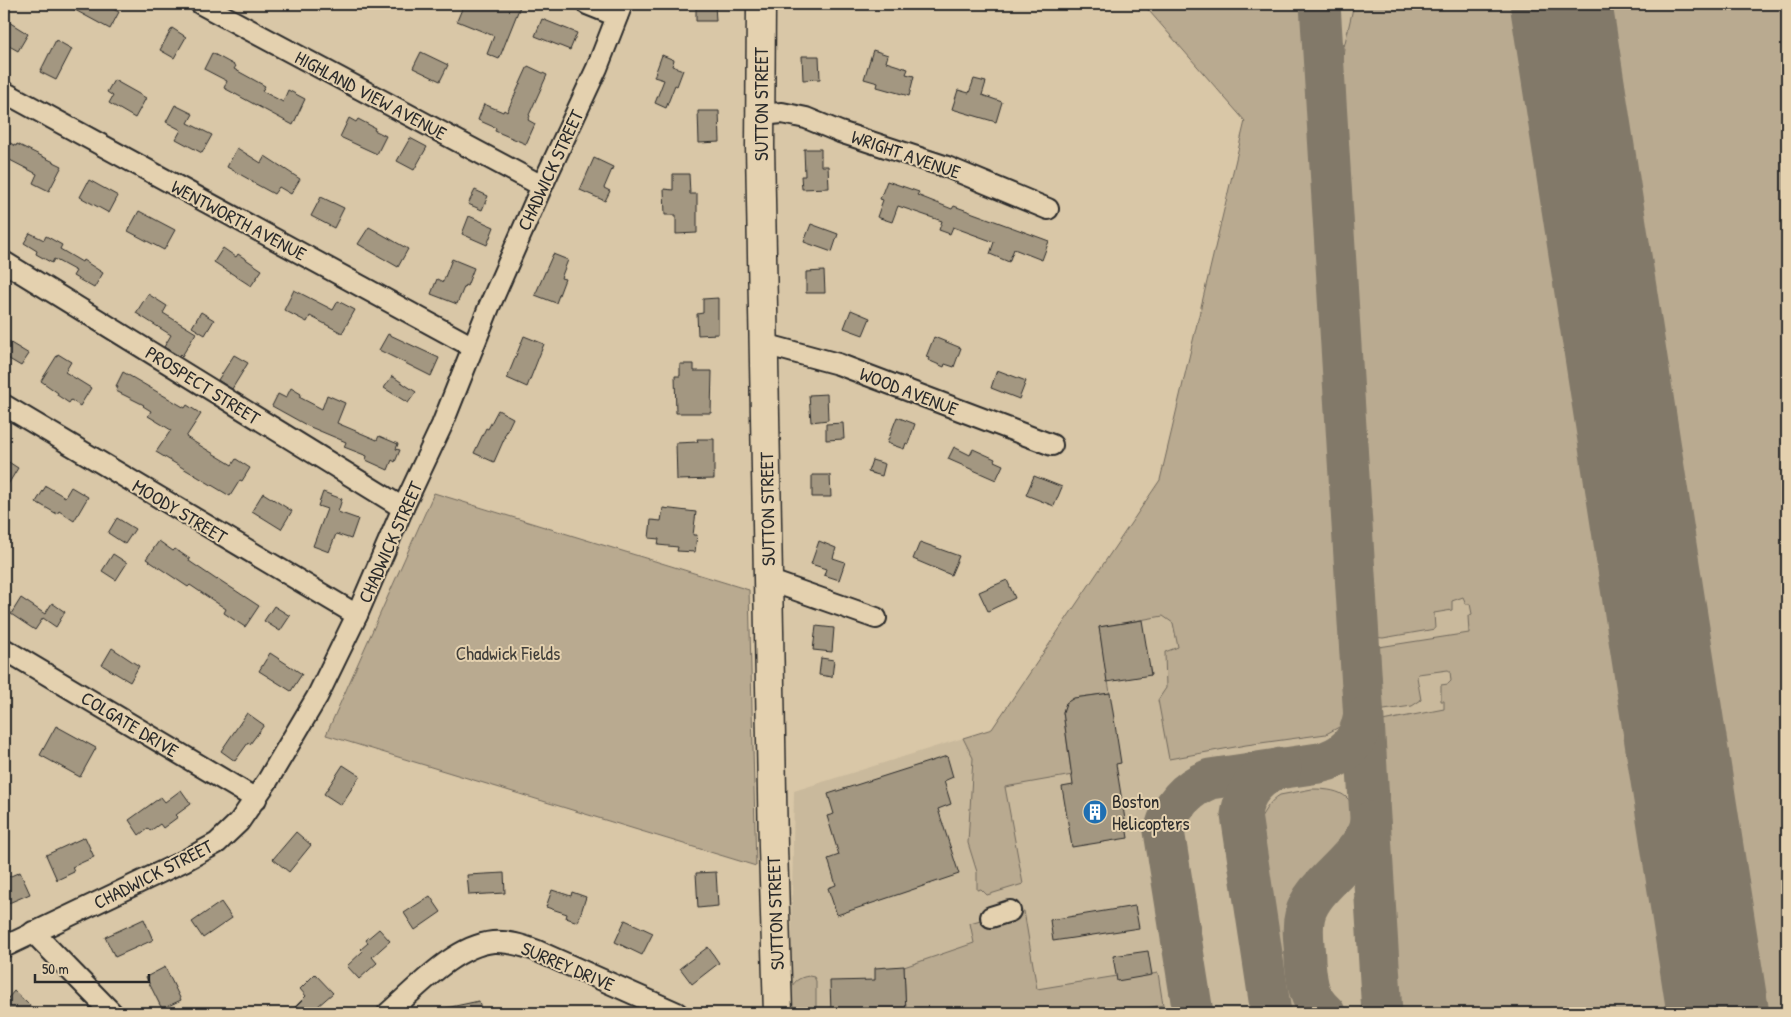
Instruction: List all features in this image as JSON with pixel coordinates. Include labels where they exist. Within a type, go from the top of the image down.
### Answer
[{"type":"highway","name":"SUTTON STREET","points":[[761,4],[760,115],[778,1013]]},
{"type":"street","name":"HIGHLAND VIEW AVENUE","points":[[201,4],[542,186]]},
{"type":"street","points":[[587,4],[619,10]]},
{"type":"street","name":"CHADWICK STREET","points":[[4,947],[176,865],[217,842],[239,822],[256,799],[317,697],[357,615],[403,508],[442,425],[489,307],[542,186],[597,68],[619,10]]},
{"type":"street","name":"WENTWORTH AVENUE","points":[[4,92],[473,347]]},
{"type":"street","name":"WRIGHT AVENUE","points":[[760,115],[782,113],[806,118],[840,132],[947,167],[1048,209]]},
{"type":"street","name":"PROSPECT STREET","points":[[4,262],[403,508]]},
{"type":"street","name":"WOOD AVENUE","points":[[764,344],[838,364],[1052,445]]},
{"type":"street","name":"MOODY STREET","points":[[4,405],[357,615]]},
{"type":"street","points":[[768,580],[876,618]]},
{"type":"street","name":"COLGATE DRIVE","points":[[4,649],[256,799]]},
{"type":"street","points":[[991,916],[1010,910]]},
{"type":"street","points":[[33,932],[112,1013]]},
{"type":"street","name":"SURREY DRIVE","points":[[388,1013],[454,958],[480,944],[494,942],[511,942],[535,950],[677,1013]]},
{"type":"shaded area","points":[[1143,4],[1787,4],[1787,1013],[790,1013],[794,791],[992,729],[1160,480],[1245,121]]},
{"type":"green space","points":[[1143,4],[1309,4],[1352,707],[1347,719],[1341,726],[1326,734],[1246,745],[1169,759],[1158,700],[1166,688],[1165,652],[1178,647],[1173,623],[1163,616],[1099,627],[1110,693],[1074,698],[1066,703],[1063,712],[1071,770],[1078,774],[1005,787],[1023,884],[987,895],[981,889],[977,890],[977,872],[968,843],[973,758],[963,738],[992,729],[1160,480],[1245,121]]},
{"type":"green space","points":[[1354,4],[1526,4],[1684,1013],[1395,1013],[1377,722],[1444,709],[1444,701],[1441,701],[1441,685],[1448,684],[1451,681],[1450,671],[1448,670],[1418,674],[1421,700],[1412,706],[1377,711],[1373,652],[1379,647],[1469,633],[1468,616],[1472,614],[1470,604],[1466,604],[1463,597],[1452,601],[1452,610],[1434,613],[1435,629],[1383,638],[1372,637],[1350,282],[1342,75],[1344,47]]},
{"type":"green space","points":[[1601,4],[1787,4],[1787,1013],[1756,1013]]},
{"type":"green space","name":"Chadwick Fields","points":[[434,493],[749,590],[756,866],[326,735]]},
{"type":"green space","points":[[1312,789],[1333,791],[1346,797],[1354,809],[1359,829],[1290,906],[1296,1001],[1306,1013],[1289,1013],[1260,819],[1271,802],[1280,795]]},
{"type":"green space","points":[[1024,911],[1037,989],[1117,976],[1118,980],[1158,973],[1163,1005],[1120,1013],[906,1013],[904,967],[974,943],[970,923]]},
{"type":"green space","points":[[809,976],[814,977],[816,981],[816,1013],[790,1013],[790,994],[793,984]]},
{"type":"building","points":[[64,4],[103,4],[119,12],[110,29]]},
{"type":"building","points":[[464,4],[521,4],[499,59],[487,54],[494,36],[457,21]]},
{"type":"building","points":[[696,4],[715,4],[716,21],[696,21]]},
{"type":"building","points":[[4,19],[28,34],[18,51],[4,43]]},
{"type":"building","points":[[542,19],[577,33],[570,50],[535,36]]},
{"type":"building","points":[[172,28],[186,37],[174,58],[160,50]]},
{"type":"building","points":[[56,40],[72,49],[56,80],[40,72]]},
{"type":"building","points":[[873,50],[888,55],[886,62],[908,69],[906,74],[914,76],[909,96],[877,87],[878,83],[864,79]]},
{"type":"building","points":[[421,52],[448,65],[440,81],[413,68]]},
{"type":"building","points":[[212,53],[236,66],[234,69],[265,86],[262,91],[283,102],[288,90],[305,99],[293,125],[224,88],[227,81],[204,69]]},
{"type":"building","points":[[662,55],[674,60],[672,66],[683,70],[666,108],[655,103],[664,80],[654,77]]},
{"type":"building","points":[[802,56],[819,56],[820,79],[803,80]]},
{"type":"building","points":[[528,66],[547,75],[529,115],[528,120],[535,124],[526,144],[495,131],[496,128],[478,120],[484,104],[507,112]]},
{"type":"building","points":[[974,79],[986,82],[982,95],[1002,102],[996,122],[952,109],[958,90],[969,93]]},
{"type":"building","points":[[114,80],[146,98],[135,118],[109,103],[113,96],[107,92]]},
{"type":"building","points":[[175,105],[193,114],[188,123],[212,135],[202,153],[176,139],[181,130],[166,122]]},
{"type":"building","points":[[698,111],[719,111],[720,142],[699,143]]},
{"type":"building","points":[[349,118],[356,122],[358,119],[386,136],[377,154],[340,137]]},
{"type":"building","points":[[410,138],[427,147],[414,170],[397,161]]},
{"type":"building","points":[[8,142],[16,146],[17,144],[62,166],[49,191],[33,183],[37,174],[4,157],[4,150]]},
{"type":"building","points":[[237,148],[261,163],[265,156],[300,179],[291,194],[279,187],[274,194],[227,167]]},
{"type":"building","points":[[804,149],[821,149],[821,166],[828,166],[829,188],[802,189],[801,176],[805,176]]},
{"type":"building","points":[[594,158],[613,167],[604,188],[610,191],[605,201],[580,190]]},
{"type":"building","points":[[673,174],[689,174],[690,194],[697,194],[697,233],[676,234],[676,215],[665,215],[664,189],[673,190]]},
{"type":"building","points":[[89,180],[118,196],[109,213],[80,197]]},
{"type":"building","points":[[887,181],[919,192],[917,195],[952,209],[954,206],[1049,241],[1042,260],[1014,249],[1009,262],[990,254],[994,242],[953,227],[950,234],[939,230],[942,221],[898,206],[892,222],[877,217],[883,200],[880,199]]},
{"type":"building","points":[[475,190],[488,196],[482,210],[468,204]]},
{"type":"building","points":[[321,197],[344,208],[334,228],[311,216]]},
{"type":"building","points":[[139,211],[175,230],[164,250],[128,231]]},
{"type":"building","points":[[469,216],[494,227],[487,245],[462,234]]},
{"type":"building","points":[[811,224],[838,234],[832,252],[804,242]]},
{"type":"building","points":[[369,227],[408,249],[398,267],[358,244]]},
{"type":"building","points":[[30,233],[44,240],[46,236],[62,245],[60,249],[82,262],[83,260],[103,273],[94,288],[73,276],[76,271],[54,259],[52,263],[36,254],[37,251],[24,243]]},
{"type":"building","points":[[223,248],[236,257],[238,254],[262,270],[251,286],[214,262]]},
{"type":"building","points":[[553,254],[568,260],[561,278],[565,279],[556,303],[535,295]]},
{"type":"building","points":[[452,259],[474,268],[457,304],[431,294],[437,279],[443,282]]},
{"type":"building","points":[[824,271],[825,293],[806,293],[806,272]]},
{"type":"building","points":[[294,290],[333,310],[338,301],[355,310],[342,333],[310,316],[307,322],[284,310]]},
{"type":"building","points":[[148,294],[167,306],[163,313],[196,333],[182,356],[164,347],[171,335],[136,313]]},
{"type":"building","points":[[718,298],[718,334],[698,335],[697,314],[703,313],[703,299]]},
{"type":"building","points":[[851,310],[870,318],[863,335],[844,328]]},
{"type":"building","points":[[201,312],[214,320],[205,335],[192,327]]},
{"type":"building","points":[[388,334],[439,358],[431,376],[379,350]]},
{"type":"building","points":[[524,336],[544,344],[527,387],[507,378]]},
{"type":"building","points":[[934,337],[961,348],[954,367],[945,364],[944,367],[928,360],[929,358],[926,357]]},
{"type":"building","points":[[4,339],[29,354],[21,366],[4,356]]},
{"type":"building","points":[[58,354],[71,362],[65,372],[91,388],[80,406],[71,400],[69,403],[41,381]]},
{"type":"building","points":[[234,355],[248,363],[232,389],[218,380]]},
{"type":"building","points":[[680,364],[694,364],[694,371],[712,371],[711,413],[676,413],[675,376],[680,376]]},
{"type":"building","points":[[997,370],[1026,381],[1019,399],[991,388]]},
{"type":"building","points":[[123,372],[185,408],[187,405],[201,414],[186,437],[232,465],[236,459],[250,468],[230,496],[156,452],[171,430],[148,416],[151,411],[144,405],[116,391],[118,387],[116,386]]},
{"type":"building","points":[[392,376],[416,392],[408,403],[384,388]]},
{"type":"building","points":[[291,388],[301,394],[299,397],[322,409],[327,395],[345,403],[337,423],[377,440],[379,436],[398,444],[396,449],[400,450],[395,462],[392,460],[388,470],[366,460],[367,456],[344,447],[346,442],[308,426],[272,406],[278,394],[286,398]]},
{"type":"building","points":[[827,394],[828,420],[811,422],[809,395]]},
{"type":"building","points":[[498,410],[513,418],[494,462],[474,453],[486,428],[488,429]]},
{"type":"building","points":[[897,417],[915,424],[908,444],[906,443],[904,449],[887,443]]},
{"type":"building","points":[[843,423],[844,439],[826,440],[826,424]]},
{"type":"building","points":[[697,439],[714,439],[714,479],[677,480],[676,443],[698,442]]},
{"type":"building","points":[[954,447],[970,455],[973,449],[995,459],[994,461],[1003,465],[996,480],[948,459]]},
{"type":"building","points":[[4,459],[18,468],[4,491]]},
{"type":"building","points":[[872,460],[885,464],[882,476],[868,472]]},
{"type":"building","points":[[812,475],[830,475],[831,497],[812,497]]},
{"type":"building","points":[[1034,476],[1062,487],[1054,506],[1026,495]]},
{"type":"building","points":[[46,486],[65,497],[71,487],[88,497],[74,521],[59,511],[57,514],[36,502]]},
{"type":"building","points":[[323,492],[342,499],[338,512],[358,519],[351,539],[336,534],[329,552],[313,546],[327,509],[318,506]]},
{"type":"building","points":[[263,493],[292,511],[281,529],[252,511]]},
{"type":"building","points":[[663,508],[696,512],[693,535],[697,535],[695,552],[677,551],[678,547],[658,545],[659,539],[649,538],[651,520],[661,521]]},
{"type":"building","points":[[117,518],[135,529],[125,544],[108,533]]},
{"type":"building","points":[[159,541],[173,551],[175,549],[217,580],[259,606],[245,627],[224,613],[226,609],[146,559]]},
{"type":"building","points":[[819,541],[836,548],[833,558],[845,562],[839,580],[824,575],[826,569],[811,564]]},
{"type":"building","points":[[920,542],[959,556],[951,575],[913,559]]},
{"type":"building","points":[[113,554],[127,563],[116,580],[102,571]]},
{"type":"building","points":[[1007,580],[1015,598],[988,611],[979,592]]},
{"type":"building","points":[[21,598],[45,614],[52,603],[65,612],[56,627],[43,618],[35,630],[11,614]]},
{"type":"building","points":[[274,606],[290,616],[280,631],[264,621]]},
{"type":"building","points":[[1142,620],[1151,675],[1107,682],[1099,627]]},
{"type":"building","points":[[816,626],[834,628],[832,652],[813,650]]},
{"type":"building","points":[[112,648],[139,666],[130,682],[102,665]]},
{"type":"building","points":[[270,653],[302,674],[291,691],[259,671]]},
{"type":"building","points":[[821,658],[834,660],[832,677],[819,675]]},
{"type":"building","points":[[1110,693],[1121,763],[1116,764],[1128,838],[1072,847],[1062,787],[1073,785],[1063,712],[1066,703],[1074,698]]},
{"type":"building","points":[[247,713],[264,725],[235,761],[221,751]]},
{"type":"building","points":[[56,726],[96,748],[80,777],[40,755]]},
{"type":"building","points":[[947,756],[953,777],[944,781],[951,804],[938,809],[959,874],[837,915],[828,888],[836,885],[828,859],[839,855],[827,816],[834,814],[828,794]]},
{"type":"building","points":[[343,765],[360,776],[341,805],[324,794]]},
{"type":"building","points":[[181,790],[191,804],[163,828],[160,824],[150,831],[148,828],[139,835],[129,820],[161,797],[165,802]]},
{"type":"building","points":[[296,832],[311,845],[289,872],[273,859]]},
{"type":"building","points":[[85,837],[94,857],[72,867],[74,872],[57,880],[46,855]]},
{"type":"building","points":[[20,872],[30,894],[4,905],[4,879]]},
{"type":"building","points":[[716,872],[718,906],[698,908],[696,873]]},
{"type":"building","points":[[504,873],[505,893],[469,895],[467,875]]},
{"type":"building","points":[[552,890],[571,896],[572,892],[586,897],[578,922],[566,918],[567,914],[546,907]]},
{"type":"building","points":[[430,896],[441,912],[415,930],[404,913]]},
{"type":"building","points":[[221,902],[232,918],[203,938],[192,922]]},
{"type":"building","points":[[1135,906],[1139,928],[1053,941],[1050,920]]},
{"type":"building","points":[[144,919],[153,940],[115,957],[105,937]]},
{"type":"building","points":[[625,920],[653,933],[642,955],[615,942]]},
{"type":"building","points":[[379,929],[390,941],[372,957],[377,963],[359,979],[347,966],[363,951],[361,949],[368,943],[366,940]]},
{"type":"building","points":[[708,947],[719,963],[692,984],[680,968]]},
{"type":"building","points":[[1148,951],[1152,975],[1117,981],[1113,956]]},
{"type":"building","points":[[904,966],[906,1013],[831,1013],[830,981],[875,980],[875,968]]},
{"type":"building","points":[[165,967],[181,1000],[162,1009],[146,977]]},
{"type":"building","points":[[315,974],[333,993],[310,1013],[289,1013],[306,996],[300,989]]},
{"type":"building","points":[[14,991],[38,1013],[9,1013],[4,1008],[4,1003]]},
{"type":"building","points":[[479,1001],[482,1013],[446,1013],[446,1008]]},
{"type":"taxiway","points":[[1320,4],[1382,1013]]},
{"type":"taxiway","points":[[1193,1013],[1164,831],[1175,806],[1186,793],[1210,779],[1328,761],[1349,748],[1358,734],[1363,718]]},
{"type":"taxiway","points":[[1271,1013],[1241,815],[1245,799],[1254,785],[1265,775],[1281,768]]},
{"type":"taxiway","points":[[1325,1013],[1319,1008],[1309,990],[1303,932],[1305,915],[1310,903],[1318,892],[1359,847],[1366,835],[1370,822]]},
{"type":"runway","points":[[1561,4],[1718,1013]]},
{"type":"place","name":"Boston Helicopters","points":[[1095,812]]}]
